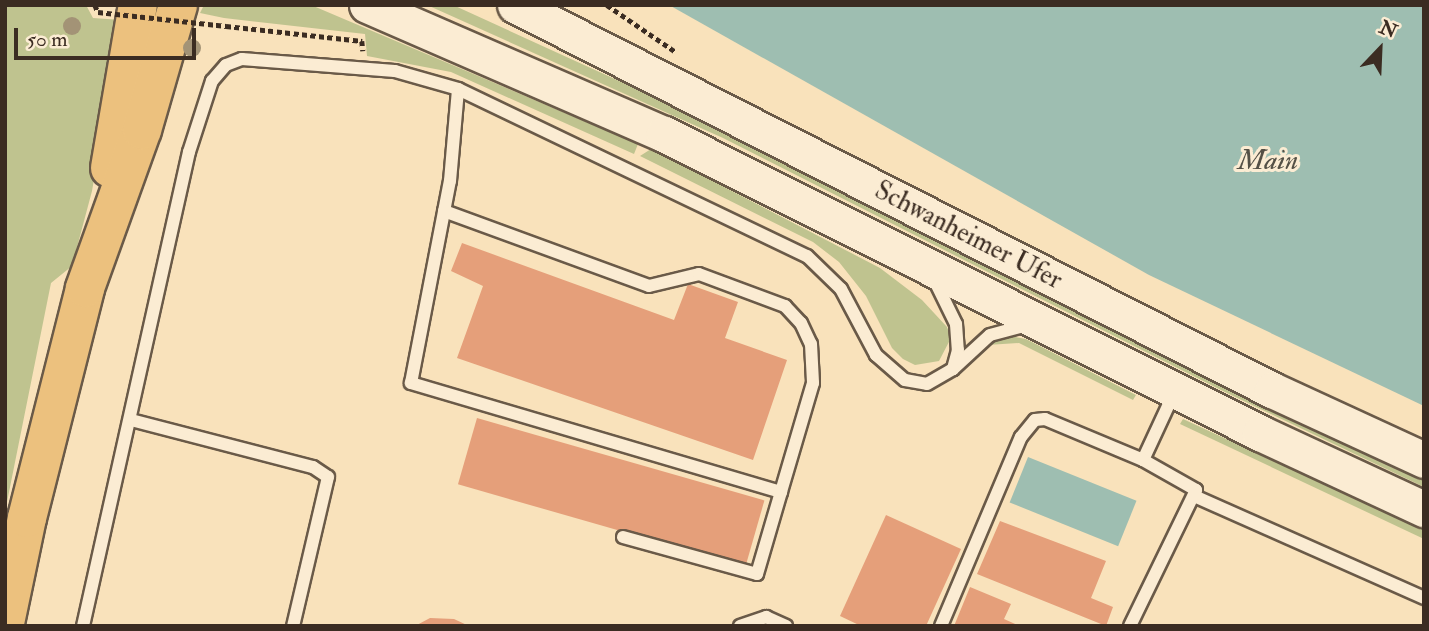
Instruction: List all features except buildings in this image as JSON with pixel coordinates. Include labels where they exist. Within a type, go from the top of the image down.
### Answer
[{"type":"highway","points":[[99,243],[138,5]]},
{"type":"highway","points":[[5,623],[12,565],[99,243],[142,130],[181,12]]},
{"type":"main road","name":"Schwanheimer Ufer","points":[[366,5],[641,123],[1176,390],[1424,509]]},
{"type":"main road","name":"Schwanheimer Ufer","points":[[514,5],[1260,384],[1424,460]]},
{"type":"lane","name":"Schwanheimer Ufer","points":[[83,626],[131,420],[170,226],[203,103],[212,81],[226,65],[242,58],[364,68],[458,89],[807,256],[841,289],[881,361],[905,380],[917,384],[936,382],[990,335],[1024,325],[1046,325]]},
{"type":"lane","points":[[458,89],[444,211],[411,383],[780,492]]},
{"type":"lane","points":[[444,211],[649,286],[699,274],[785,306],[801,323],[811,344],[813,383],[757,574],[623,537]]},
{"type":"lane","name":"Schwanheimer Ufer","points":[[928,266],[956,324],[958,350],[953,369]]},
{"type":"lane","points":[[1143,460],[1176,390]]},
{"type":"lane","points":[[131,420],[313,467],[328,477],[293,626]]},
{"type":"lane","points":[[941,626],[1021,437],[1035,420],[1055,422],[1143,460],[1191,485],[1194,496],[1130,626]]},
{"type":"lane","points":[[1194,496],[1424,598]]},
{"type":"lane","points":[[740,626],[766,617],[786,626]]},
{"type":"path","points":[[95,5],[98,12],[362,41]]},
{"type":"green space","points":[[5,5],[86,5],[93,18],[121,20],[92,191],[72,266],[51,283],[5,512]]},
{"type":"green space","points":[[204,5],[311,5],[638,144],[634,154],[451,72],[367,56],[365,34],[224,18],[200,13]]},
{"type":"green space","points":[[427,5],[453,5],[687,112],[1162,355],[1424,480],[1424,487],[1225,392],[723,138]]},
{"type":"green space","points":[[651,149],[880,268],[922,300],[947,327],[951,338],[939,361],[915,365],[903,359],[892,348],[866,296],[839,262],[813,242],[640,156]]},
{"type":"green space","points":[[1009,336],[1026,339],[1136,395],[1133,400],[1019,343],[987,345]]},
{"type":"green space","points":[[1183,419],[1424,530],[1424,539],[1180,424]]},
{"type":"water","name":"Main","points":[[669,5],[1424,5],[1424,406],[1149,275]]},
{"type":"water","points":[[1028,457],[1136,501],[1118,546],[1010,502]]}]
